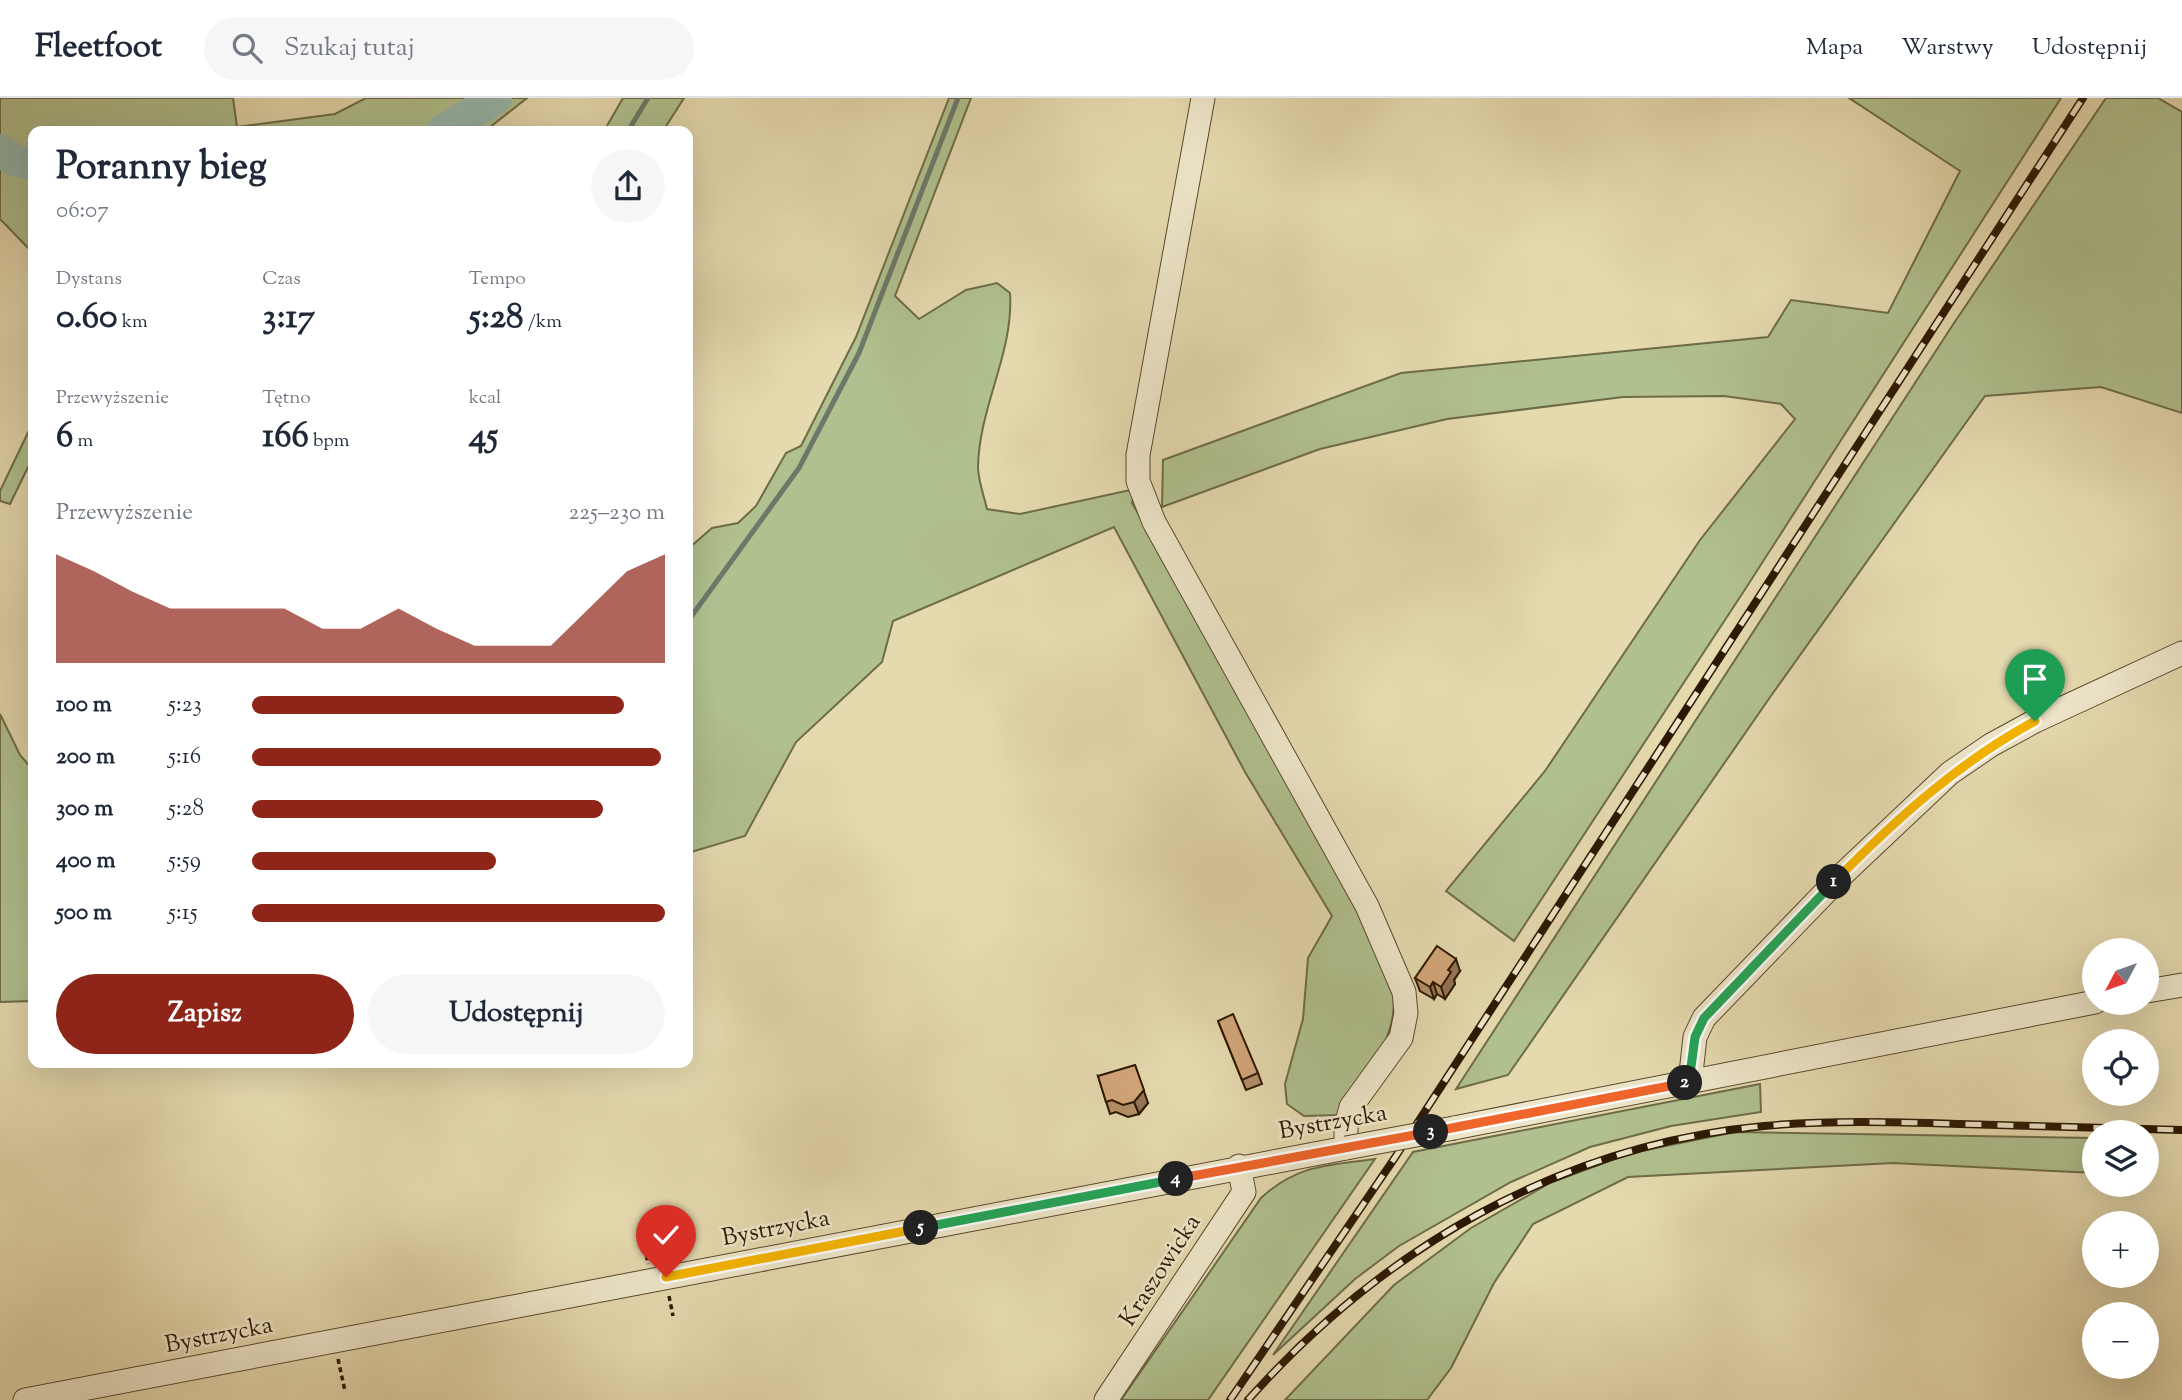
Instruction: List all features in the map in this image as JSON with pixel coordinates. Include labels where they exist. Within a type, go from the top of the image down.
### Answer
[{"type":"street","points":[[1203,98],[1138,455],[1138,481],[1154,522],[1367,906],[1404,992],[1406,1013],[1401,1038],[1352,1107],[1346,1126],[1346,1148]]},
{"type":"street","points":[[1689,1082],[1695,1037],[1704,1018],[1844,873],[1950,773],[1991,745],[2035,721],[2182,653]]},
{"type":"street","points":[[2160,989],[2182,985]]},
{"type":"street","name":"Bystrzycka","points":[[25,1400],[1239,1166],[1454,1128],[2082,1005]]},
{"type":"street","name":"Kraszowicka","points":[[1106,1400],[1244,1192],[1239,1166]]},
{"type":"path","points":[[334,1340],[345,1391]]},
{"type":"green space","points":[[0,98],[233,98],[237,126],[28,126],[28,248],[0,219]]},
{"type":"green space","points":[[366,98],[527,98],[491,126],[245,126],[335,114]]},
{"type":"green space","points":[[623,98],[684,98],[666,126],[607,126]]},
{"type":"green space","points":[[949,98],[971,98],[895,296],[919,319],[966,290],[997,283],[1010,293],[1007,337],[980,445],[978,472],[987,509],[1020,514],[1135,489],[1132,503],[1192,605],[1380,950],[1389,976],[1394,1009],[1391,1026],[1377,1057],[1339,1115],[1304,1116],[1287,1104],[1285,1084],[1303,1019],[1308,958],[1332,916],[1245,772],[1114,527],[893,621],[882,662],[796,742],[745,836],[693,852],[693,545],[712,528],[738,523],[756,506],[786,453],[801,446],[856,337]]},
{"type":"green space","points":[[1849,98],[2061,98],[1744,591],[1514,941],[1446,891],[1545,771],[1700,540],[1795,419],[1781,404],[1724,396],[1623,397],[1447,419],[1320,449],[1162,507],[1163,460],[1401,373],[1768,337],[1791,300],[1888,313],[1960,171]]},
{"type":"green space","points":[[2106,98],[2158,98],[2182,112],[2182,413],[2101,387],[1985,396],[1773,693],[1508,1075],[1456,1089],[1954,323]]},
{"type":"green space","points":[[28,432],[28,467],[10,504],[0,501],[0,491]]},
{"type":"green space","points":[[0,714],[20,755],[28,764],[28,1001],[0,1002]]},
{"type":"green space","points":[[1760,1084],[1761,1112],[1671,1126],[1590,1147],[1511,1182],[1399,1246],[1355,1279],[1273,1355],[1413,1152]]},
{"type":"green space","points":[[1735,1132],[2082,1138],[2082,1172],[1893,1163],[1628,1177],[1533,1224],[1494,1283],[1451,1368],[1427,1400],[1285,1400],[1394,1285],[1471,1228],[1550,1183],[1631,1153]]},
{"type":"green space","points":[[1375,1159],[1208,1400],[1121,1400],[1261,1198],[1288,1179],[1314,1168]]},
{"type":"building","points":[[1437,946],[1456,959],[1441,987],[1433,982],[1430,987],[1415,978]]},
{"type":"building","points":[[1233,1014],[1258,1073],[1242,1080],[1218,1021]]},
{"type":"building","points":[[1135,1065],[1144,1090],[1134,1102],[1123,1105],[1112,1100],[1106,1102],[1098,1076]]},
{"type":"waterway","points":[[450,126],[496,98]]},
{"type":"waterway","points":[[631,126],[648,98]]},
{"type":"waterway","points":[[693,614],[799,468],[859,353],[958,98]]},
{"type":"waterway","points":[[0,150],[16,161],[28,163]]},
{"type":"railway","points":[[1230,1400],[1394,1159],[2083,98]]},
{"type":"railway","points":[[1248,1400],[1301,1345],[1357,1296],[1417,1252],[1480,1213],[1547,1181],[1616,1155],[1689,1137],[1764,1126],[1813,1123],[2182,1130]]},
{"type":"route","points":[[666,1277],[1689,1082],[1695,1037],[1704,1018],[1720,1000],[1844,873],[1950,773],[1991,745],[2035,721]]}]
